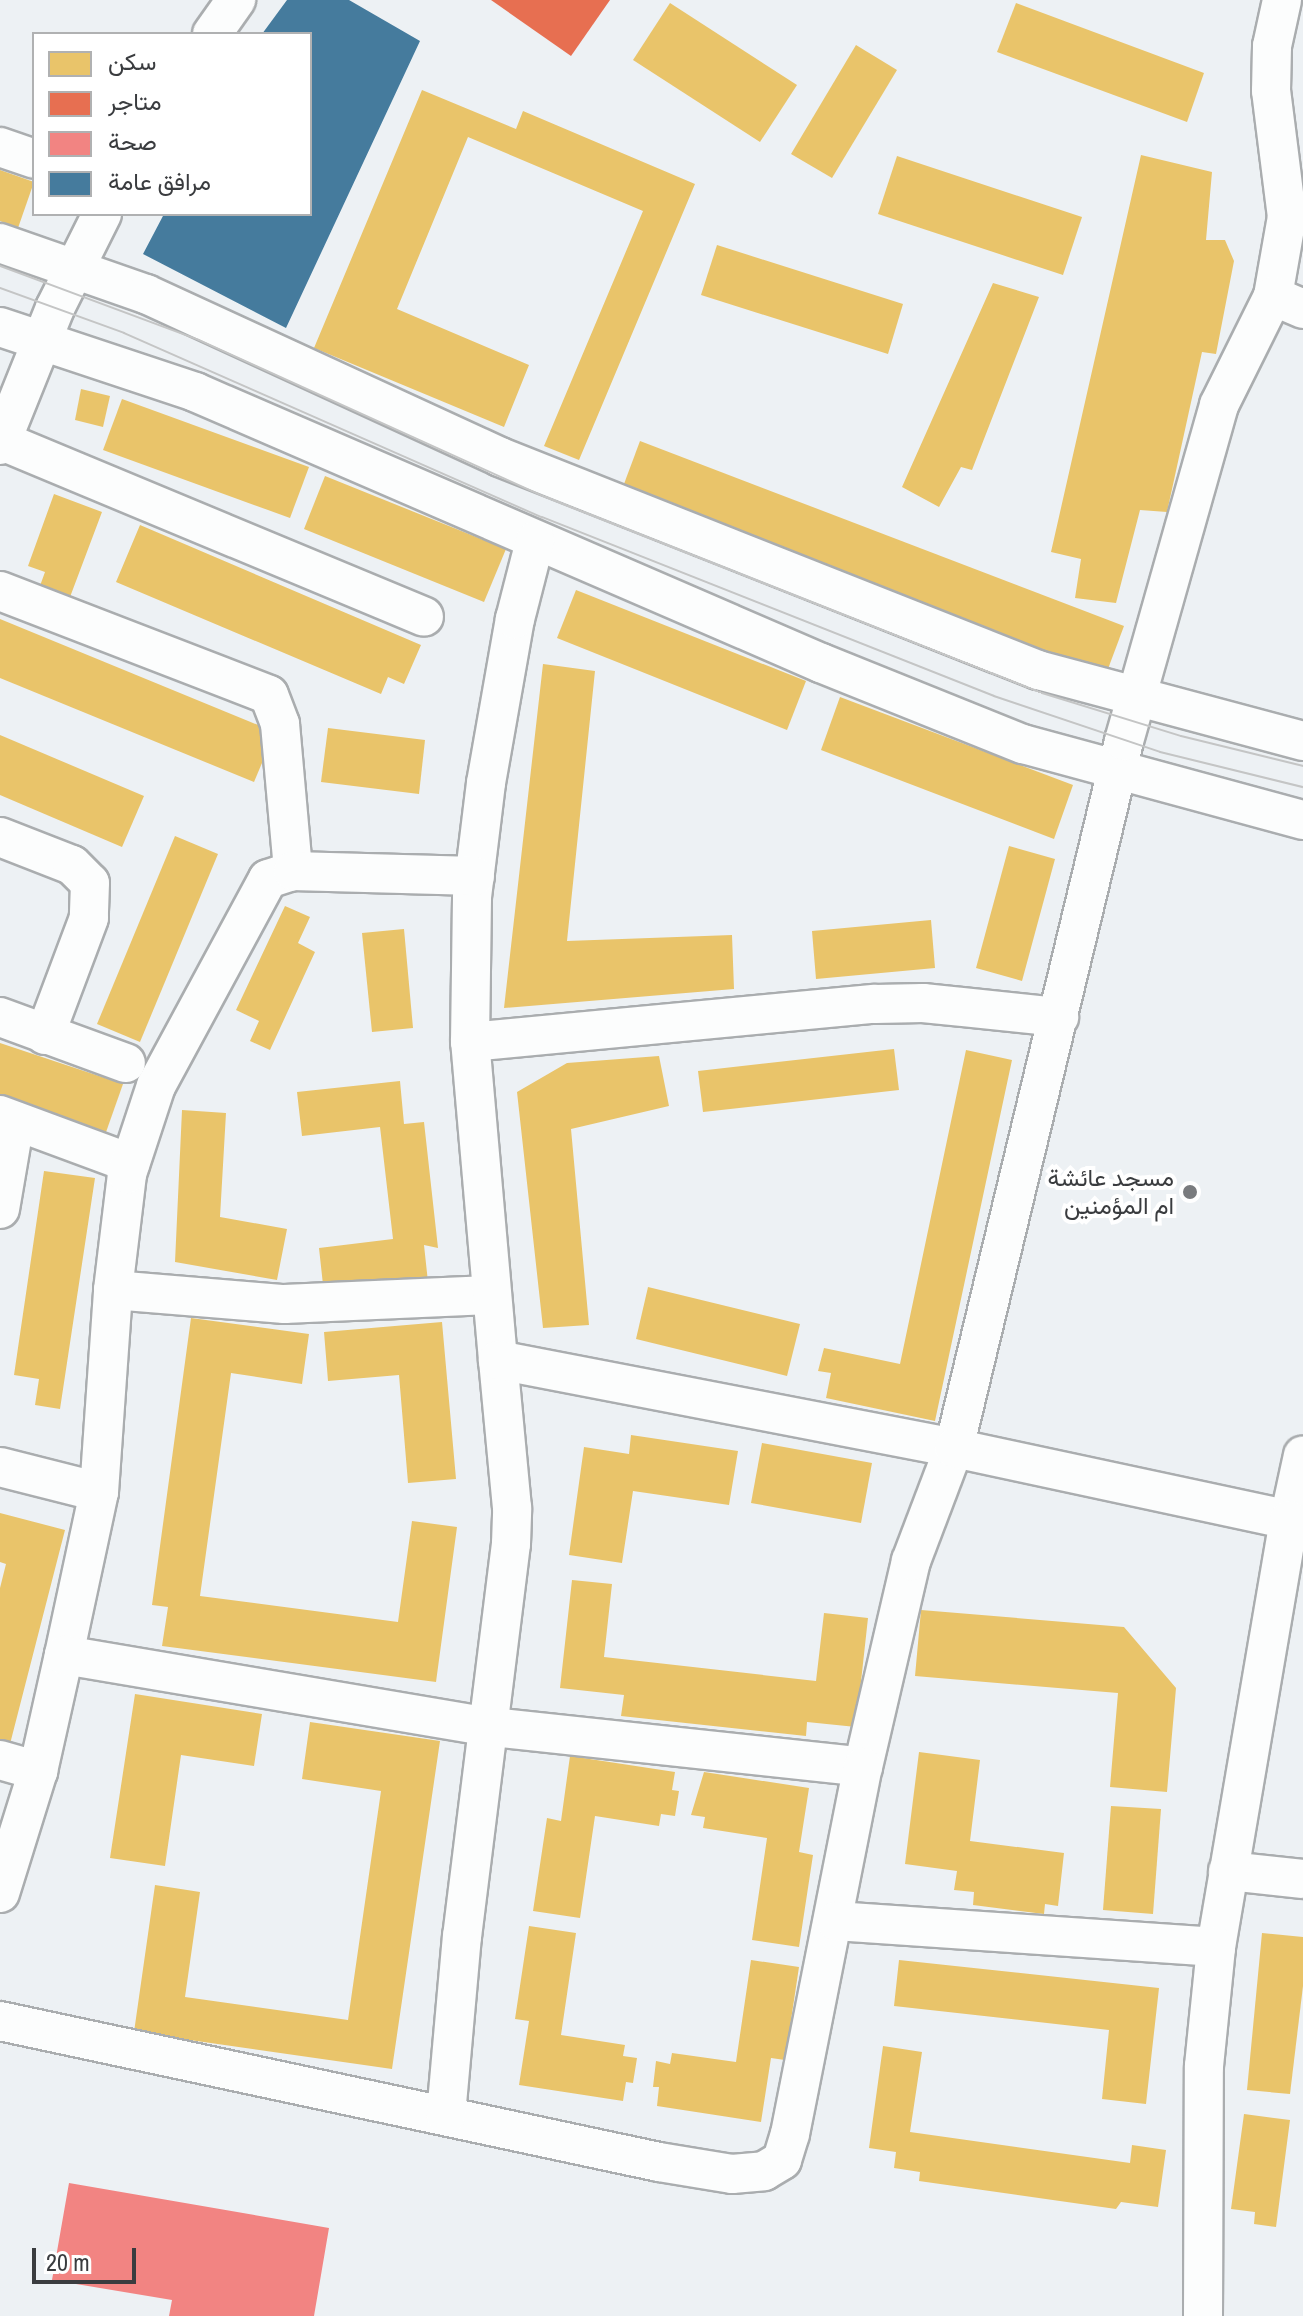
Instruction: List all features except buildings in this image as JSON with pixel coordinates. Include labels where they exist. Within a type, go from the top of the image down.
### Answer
[{"type":"street","points":[[213,32],[236,0]]},
{"type":"street","points":[[0,2021],[674,2165],[732,2174],[775,2167],[790,2134],[836,1921],[863,1767],[911,1561],[954,1448],[1136,698],[1219,405],[1288,303],[1287,217],[1271,91],[1272,46],[1282,0]]},
{"type":"street","points":[[0,147],[32,158]]},
{"type":"street","points":[[101,216],[73,269],[1,443],[424,617]]},
{"type":"street","points":[[0,243],[146,294],[500,457],[1038,670],[1303,741]]},
{"type":"street","points":[[0,327],[195,392],[535,541],[994,732],[1118,773],[1303,820]]},
{"type":"street","points":[[446,2115],[462,1937],[491,1727],[512,1508],[490,1295],[470,1042],[475,876],[497,714],[535,541]]},
{"type":"street","points":[[0,591],[269,695],[280,724],[293,871]]},
{"type":"street","points":[[0,837],[72,865],[90,883],[89,918],[45,1035]]},
{"type":"street","points":[[0,1893],[38,1771],[99,1492],[113,1290],[130,1163],[156,1086],[264,884],[293,871],[475,876]]},
{"type":"street","points":[[470,1042],[875,1004],[938,1004],[1059,1017]]},
{"type":"street","points":[[0,1017],[126,1063]]},
{"type":"street","points":[[0,1209],[8,1118],[130,1163]]},
{"type":"street","points":[[113,1290],[284,1304],[490,1295]]},
{"type":"street","points":[[498,1360],[954,1448],[1289,1520]]},
{"type":"street","points":[[1203,2316],[1204,2066],[1216,1947],[1289,1520],[1303,1455]]},
{"type":"street","points":[[0,1467],[99,1492]]},
{"type":"street","points":[[64,1655],[491,1727],[863,1767]]},
{"type":"street","points":[[0,1760],[38,1771]]},
{"type":"street","points":[[1228,1871],[1303,1879]]},
{"type":"street","points":[[836,1921],[1216,1947]]},
{"type":"tram line","points":[[0,266],[199,340],[543,496],[1042,693],[1181,736],[1303,766]]},
{"type":"tram line","points":[[0,288],[124,333],[542,517],[994,696],[1160,752],[1303,787]]},
{"type":"place","name":"مسجد عائشة ام المؤمنين","points":[[1190,1192]]}]
